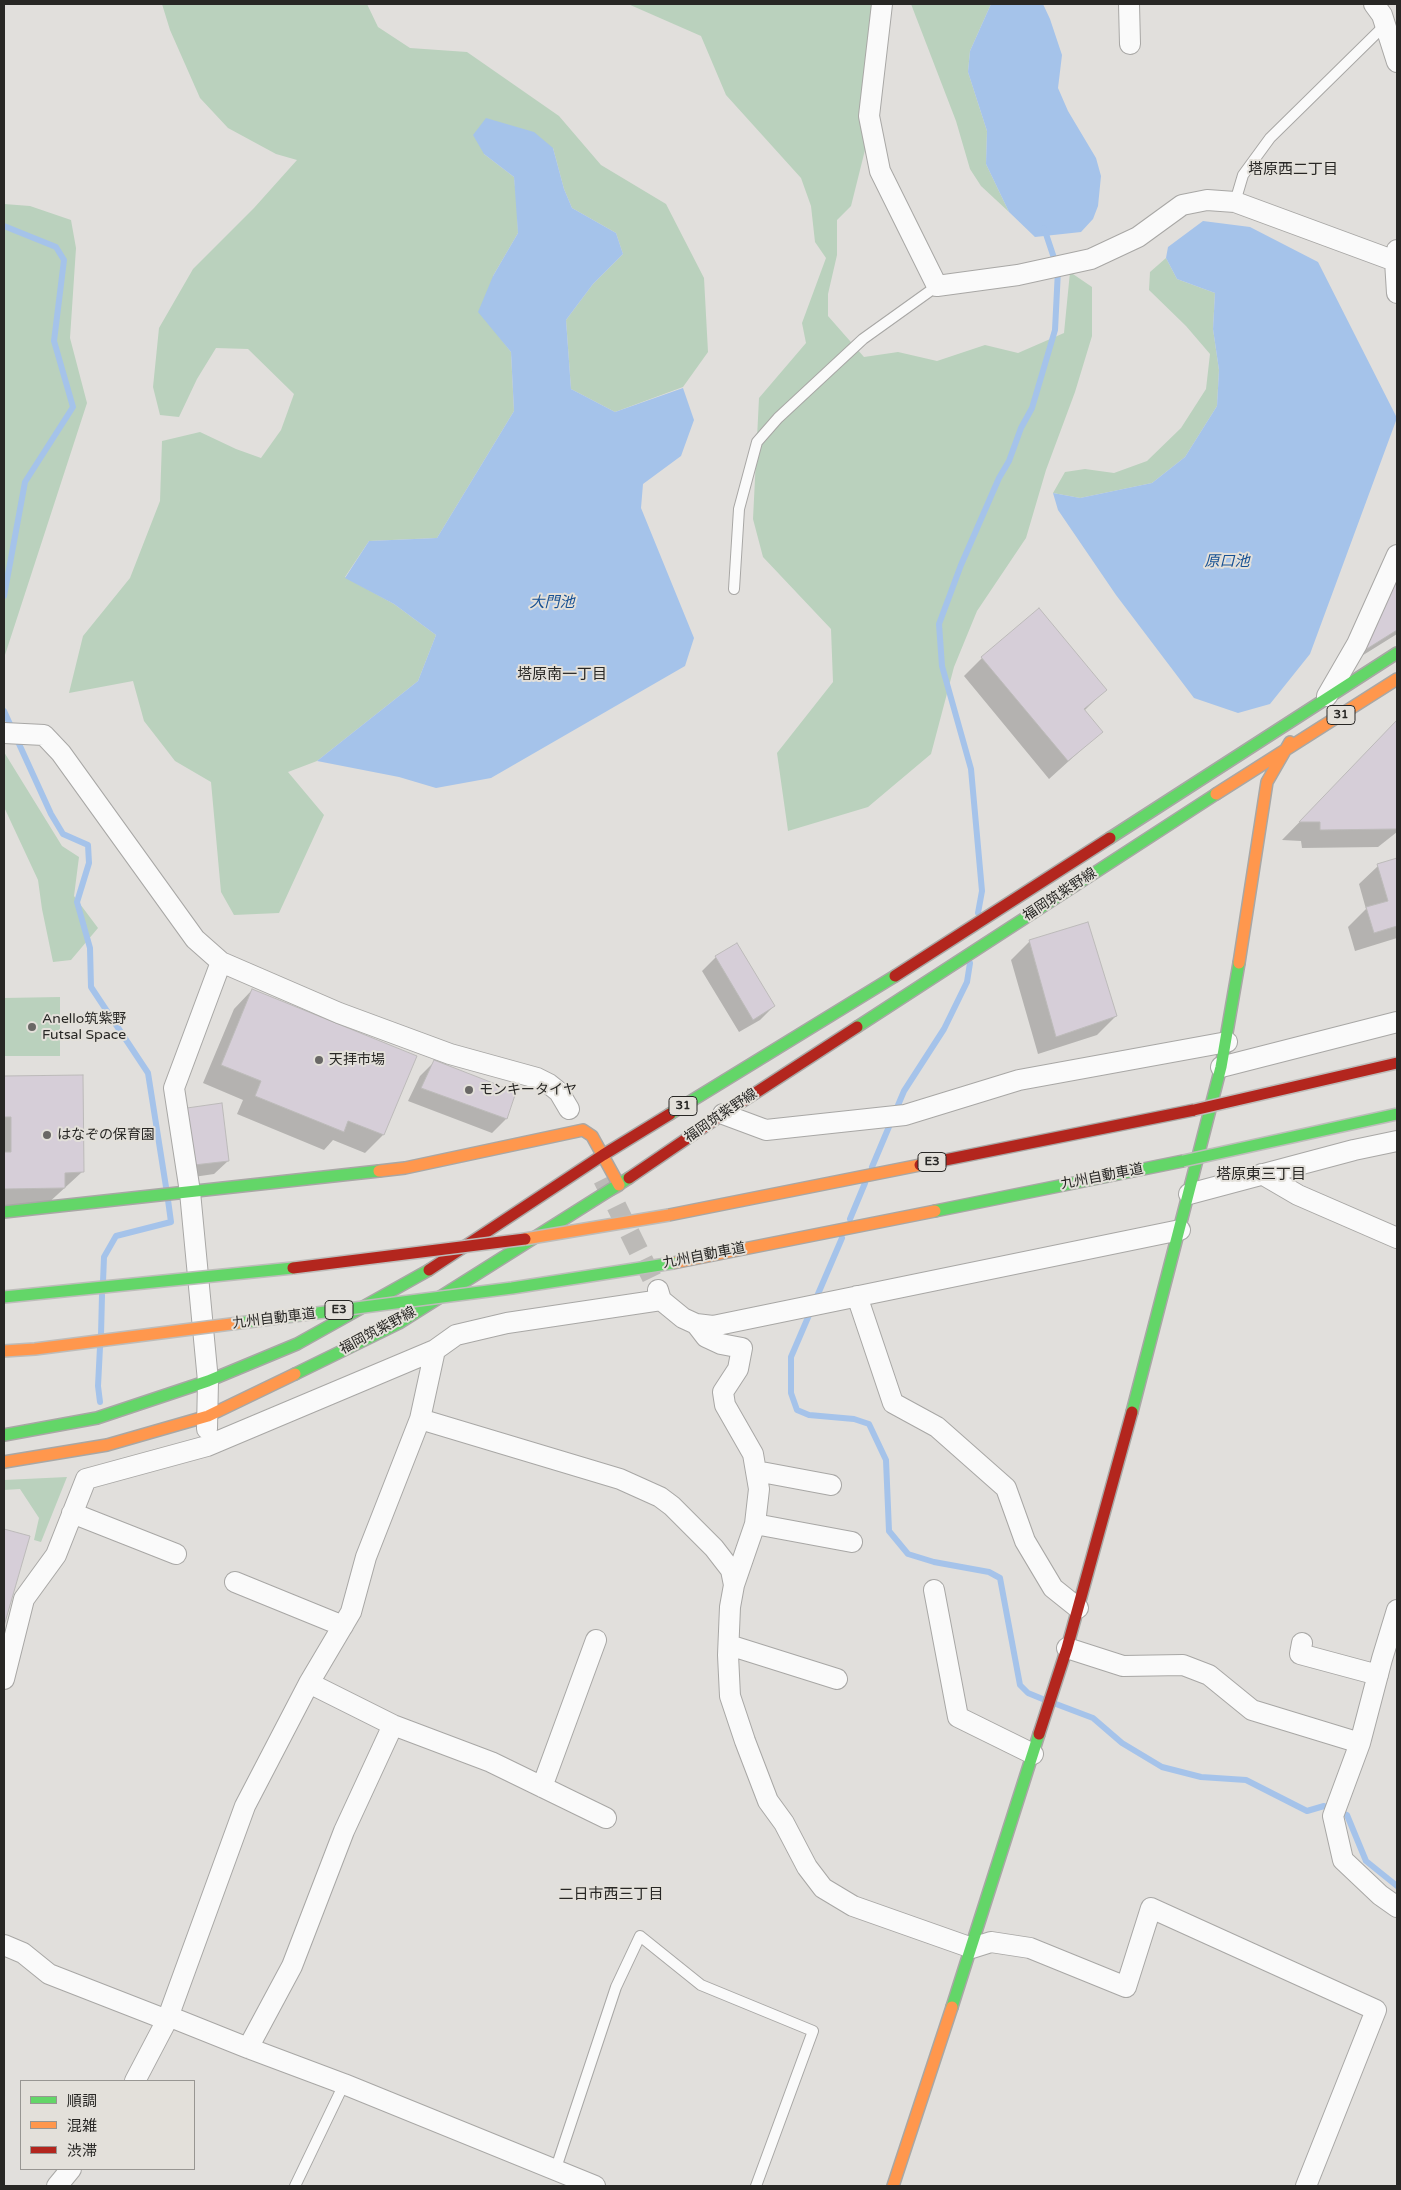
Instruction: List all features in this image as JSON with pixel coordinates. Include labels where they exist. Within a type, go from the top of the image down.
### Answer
[{"type":"main road","name":"福岡筑紫野線","points":[[4,1435],[98,1418],[208,1381],[297,1344],[416,1279],[603,1155],[898,974],[1397,653]]},
{"type":"main road","name":"福岡筑紫野線","points":[[4,1462],[106,1445],[208,1416],[399,1323],[619,1185],[723,1114],[1284,750],[1397,680]]},
{"type":"main road","points":[[893,2186],[972,1948],[1067,1648],[1114,1482],[1221,1067],[1267,782],[1284,750],[1326,698]]},
{"type":"main road","name":"E3","points":[[4,1297],[240,1275],[504,1242],[669,1215],[1194,1110],[1397,1063]]},
{"type":"main road","name":"九州自動車道","points":[[4,1351],[493,1290],[673,1262],[1183,1161],[1397,1114]]},
{"type":"main road","points":[[4,1212],[405,1168],[583,1130],[592,1136],[619,1185]]},
{"type":"street","points":[[882,4],[869,116],[880,171],[918,252],[937,286],[1018,275],[1091,259],[1138,237],[1182,205],[1207,200],[1235,202],[1396,255],[1397,293]]},
{"type":"street","points":[[1129,4],[1130,44]]},
{"type":"street","points":[[1374,4],[1382,14],[1397,62]]},
{"type":"street","points":[[1326,698],[1357,644],[1397,555]]},
{"type":"street","points":[[4,733],[44,735],[55,747],[195,939],[221,962],[357,1020],[450,1054],[538,1078],[550,1084],[559,1092],[569,1109]]},
{"type":"street","points":[[207,1446],[208,1381],[190,1192],[174,1088],[221,962]]},
{"type":"street","points":[[1221,1067],[1397,1022]]},
{"type":"street","points":[[723,1114],[766,1130],[905,1115],[1019,1080],[1226,1042]]},
{"type":"street","points":[[1189,1194],[1397,1141]]},
{"type":"street","points":[[1262,1174],[1298,1195],[1397,1238]]},
{"type":"street","points":[[4,1679],[24,1599],[56,1555],[86,1479],[207,1446],[435,1350],[456,1335],[507,1323],[660,1295],[683,1318],[696,1324],[713,1326],[1180,1230]]},
{"type":"street","points":[[857,1296],[893,1403],[937,1427],[1006,1488],[1025,1541],[1053,1588],[1078,1608]]},
{"type":"street","points":[[696,1324],[706,1337],[721,1344],[742,1348],[738,1369],[723,1392],[725,1405],[753,1454],[759,1489],[755,1524],[734,1585],[730,1607],[730,1696],[768,1801],[784,1823],[807,1866],[823,1888],[853,1906],[972,1948],[991,1942],[1030,1948],[1126,1987],[1151,1908],[1376,2010],[1306,2186]]},
{"type":"street","points":[[136,2080],[168,2018],[245,1806],[309,1683],[351,1612],[366,1556],[420,1419],[435,1350]]},
{"type":"street","points":[[420,1419],[620,1479],[660,1497],[672,1506],[714,1548],[731,1570],[734,1585]]},
{"type":"street","points":[[756,1471],[830,1484]]},
{"type":"street","points":[[72,1513],[176,1554]]},
{"type":"street","points":[[755,1524],[852,1542]]},
{"type":"street","points":[[235,1582],[343,1626]]},
{"type":"street","points":[[934,1590],[958,1717],[1033,1754]]},
{"type":"street","points":[[1397,1610],[1360,1743],[1333,1816],[1343,1860],[1380,1895],[1397,1907]]},
{"type":"street","points":[[542,1787],[596,1640]]},
{"type":"street","points":[[1302,1643],[1300,1654],[1378,1674]]},
{"type":"street","points":[[729,1645],[837,1678]]},
{"type":"street","points":[[1067,1648],[1124,1666],[1183,1665],[1209,1674],[1252,1710],[1360,1743]]},
{"type":"street","points":[[309,1683],[393,1724],[491,1762],[606,1818]]},
{"type":"street","points":[[248,2048],[292,1966],[344,1831],[393,1724]]},
{"type":"street","points":[[4,1945],[23,1953],[49,1974],[344,2084],[595,2186]]},
{"type":"street","points":[[57,2186],[70,2170]]},
{"type":"lane","points":[[1235,202],[1243,175],[1270,138],[1385,25]]},
{"type":"lane","points":[[734,589],[739,508],[757,442],[778,418],[863,339],[937,286]]},
{"type":"lane","points":[[555,2170],[616,1987],[640,1936],[701,1985],[813,2031],[756,2186]]},
{"type":"lane","points":[[295,2186],[344,2084]]},
{"type":"green space","points":[[162,4],[367,4],[378,27],[410,48],[467,52],[559,116],[601,165],[666,204],[704,278],[708,352],[683,387],[615,412],[571,389],[566,320],[593,284],[623,254],[616,233],[572,208],[564,189],[553,148],[484,154],[514,177],[518,233],[493,276],[498,335],[511,352],[514,411],[437,538],[369,541],[345,577],[394,604],[436,635],[418,681],[317,761],[288,772],[324,815],[279,913],[234,915],[221,892],[211,782],[175,761],[144,721],[133,681],[69,693],[83,636],[130,578],[160,501],[162,441],[200,432],[236,449],[261,458],[281,430],[294,394],[248,349],[216,348],[197,379],[179,417],[160,415],[153,387],[159,328],[193,269],[254,208],[297,160],[276,154],[228,128],[200,98],[170,30]]},
{"type":"green space","points":[[628,4],[876,4],[871,126],[851,206],[837,220],[837,255],[828,294],[828,316],[864,357],[898,352],[937,361],[985,345],[1018,353],[1064,333],[1070,272],[1092,287],[1092,336],[1075,392],[1046,470],[1026,538],[977,611],[954,667],[931,754],[868,807],[788,831],[777,753],[833,682],[831,629],[763,557],[753,519],[759,398],[806,343],[802,323],[826,258],[815,242],[811,206],[801,178],[726,95],[701,36]]},
{"type":"green space","points":[[911,4],[991,4],[970,51],[968,72],[987,131],[986,164],[1009,212],[981,186],[970,169],[956,121]]},
{"type":"green space","points":[[4,204],[30,206],[71,220],[76,248],[70,338],[87,403],[5,655],[4,752]]},
{"type":"green space","points":[[1166,258],[1177,279],[1215,293],[1213,329],[1219,370],[1217,406],[1185,457],[1152,483],[1080,498],[1053,493],[1065,472],[1085,469],[1114,473],[1147,461],[1181,428],[1206,389],[1210,354],[1186,326],[1149,290],[1150,272]]},
{"type":"green space","points":[[4,752],[62,846],[79,857],[74,896],[98,928],[71,960],[53,962],[38,880],[4,807]]},
{"type":"green space","name":"Anello筑紫野 Futsal Space","points":[[60,997],[60,1056],[4,1056],[4,998]]},
{"type":"green space","points":[[67,1477],[41,1542],[34,1540],[39,1518],[20,1489],[4,1490],[4,1480]]},
{"type":"water","points":[[991,4],[1043,4],[1050,19],[1062,55],[1058,88],[1068,111],[1096,158],[1101,176],[1098,206],[1093,219],[1081,232],[1035,237],[1009,212],[986,164],[987,131],[968,72],[970,51]]},
{"type":"water","name":"大門池","points":[[486,118],[534,132],[553,148],[564,189],[572,208],[616,233],[623,254],[593,284],[566,320],[571,389],[615,412],[683,388],[694,420],[681,456],[643,484],[641,508],[694,638],[685,666],[491,778],[436,788],[399,777],[317,761],[418,681],[436,635],[394,604],[345,578],[369,541],[437,538],[514,411],[511,352],[478,312],[493,276],[518,233],[514,177],[484,154],[473,135]]},
{"type":"water","name":"原口池","points":[[1203,221],[1250,227],[1318,262],[1397,418],[1310,654],[1270,704],[1238,713],[1194,698],[1116,595],[1058,510],[1053,493],[1080,498],[1152,483],[1185,457],[1217,406],[1219,370],[1213,329],[1215,293],[1177,279],[1166,258],[1168,247]]},
{"type":"building","points":[[1397,578],[1397,630],[1365,650]]},
{"type":"building","points":[[1039,608],[1107,690],[1084,709],[1103,732],[1068,761],[981,657]]},
{"type":"building","points":[[1397,720],[1397,829],[1320,830],[1320,822],[1299,822]]},
{"type":"building","points":[[1397,858],[1397,926],[1374,933],[1366,907],[1388,901],[1377,864]]},
{"type":"building","points":[[1088,922],[1117,1016],[1056,1037],[1029,940]]},
{"type":"building","points":[[737,943],[775,1006],[753,1020],[715,956]]},
{"type":"building","name":"天拝市場","points":[[252,989],[417,1056],[384,1135],[348,1121],[344,1132],[255,1096],[261,1081],[221,1065]]},
{"type":"building","name":"モンキータイヤ","points":[[434,1060],[516,1092],[507,1119],[421,1088]]},
{"type":"building","name":"はなぞの保育園","points":[[83,1075],[84,1172],[65,1173],[65,1188],[4,1189],[4,1152],[11,1152],[11,1117],[4,1117],[4,1076]]},
{"type":"building","points":[[222,1103],[229,1161],[194,1165],[187,1108]]},
{"type":"building","points":[[4,1529],[30,1536],[4,1626]]},
{"type":"waterway","points":[[4,226],[56,247],[64,260],[54,341],[73,407],[25,482],[4,596]]},
{"type":"waterway","points":[[978,913],[982,891],[971,769],[942,666],[939,624],[961,565],[999,478],[1009,461],[1021,428],[1032,408],[1055,330],[1058,270],[1044,228]]},
{"type":"waterway","points":[[4,711],[51,814],[63,834],[88,845],[89,863],[77,902],[90,948],[91,987],[148,1073],[166,1187]]},
{"type":"waterway","points":[[872,1167],[904,1091],[944,1029],[967,982],[970,963]]},
{"type":"waterway","points":[[850,1219],[865,1183]]},
{"type":"waterway","points":[[103,1282],[104,1257],[116,1236],[171,1222],[168,1200]]},
{"type":"waterway","points":[[842,1238],[791,1357],[791,1393],[797,1410],[809,1415],[854,1419],[869,1424],[886,1460],[889,1531],[908,1554],[934,1562],[989,1572],[1000,1578],[1020,1685],[1028,1693],[1045,1700]]},
{"type":"waterway","points":[[101,1335],[102,1295]]},
{"type":"waterway","points":[[100,1347],[98,1386],[100,1402]]},
{"type":"waterway","points":[[1056,1704],[1093,1718],[1122,1743],[1162,1767],[1201,1777],[1246,1780],[1307,1811],[1324,1806],[1347,1815],[1366,1861],[1397,1886]]},
{"type":"tunnel","points":[[603,1179],[652,1278]]},
{"type":"traffic: fast","points":[[1110,838],[1397,653]]},
{"type":"traffic: fast","points":[[857,1027],[1216,794]]},
{"type":"traffic: fast","points":[[1132,1412],[1221,1067],[1239,963]]},
{"type":"traffic: fast","points":[[670,1114],[895,976]]},
{"type":"traffic: fast","points":[[1183,1161],[1397,1114]]},
{"type":"traffic: fast","points":[[935,1211],[1183,1161]]},
{"type":"traffic: fast","points":[[4,1212],[379,1171]]},
{"type":"traffic: fast","points":[[295,1374],[399,1323],[629,1178]]},
{"type":"traffic: fast","points":[[239,1323],[512,1288],[673,1263]]},
{"type":"traffic: fast","points":[[4,1297],[293,1268]]},
{"type":"traffic: fast","points":[[4,1435],[97,1418],[208,1381],[297,1344],[429,1270]]},
{"type":"traffic: fast","points":[[952,2007],[1039,1734]]},
{"type":"traffic: slow","points":[[1216,794],[1397,679]]},
{"type":"traffic: slow","points":[[1239,963],[1267,782],[1290,742]]},
{"type":"traffic: slow","points":[[379,1171],[405,1168],[583,1130],[592,1136],[619,1185]]},
{"type":"traffic: slow","points":[[669,1215],[920,1165]]},
{"type":"traffic: slow","points":[[673,1263],[935,1211]]},
{"type":"traffic: slow","points":[[525,1239],[669,1215]]},
{"type":"traffic: slow","points":[[4,1351],[35,1349],[239,1323]]},
{"type":"traffic: slow","points":[[4,1462],[107,1445],[208,1416],[295,1374]]},
{"type":"traffic: slow","points":[[893,2186],[952,2007]]},
{"type":"traffic: jam","points":[[895,976],[1110,838]]},
{"type":"traffic: jam","points":[[629,1178],[857,1027]]},
{"type":"traffic: jam","points":[[1194,1110],[1397,1063]]},
{"type":"traffic: jam","points":[[920,1165],[1194,1110]]},
{"type":"traffic: jam","points":[[429,1270],[603,1155],[670,1114]]},
{"type":"traffic: jam","points":[[293,1268],[525,1239]]},
{"type":"traffic: jam","points":[[1039,1734],[1067,1648],[1132,1412]]},
{"type":"place","name":"Anello筑紫野 Futsal Space","points":[[32,1027]]},
{"type":"place","name":"天拝市場","points":[[319,1060]]},
{"type":"place","name":"モンキータイヤ","points":[[469,1090]]},
{"type":"place","name":"はなぞの保育園","points":[[47,1135]]},
{"type":"district","name":"塔原西二丁目","points":[[1293,170]]},
{"type":"district","name":"塔原南一丁目","points":[[562,675]]},
{"type":"district","name":"塔原東三丁目","points":[[1261,1175]]},
{"type":"district","name":"二日市西三丁目","points":[[611,1895]]}]
